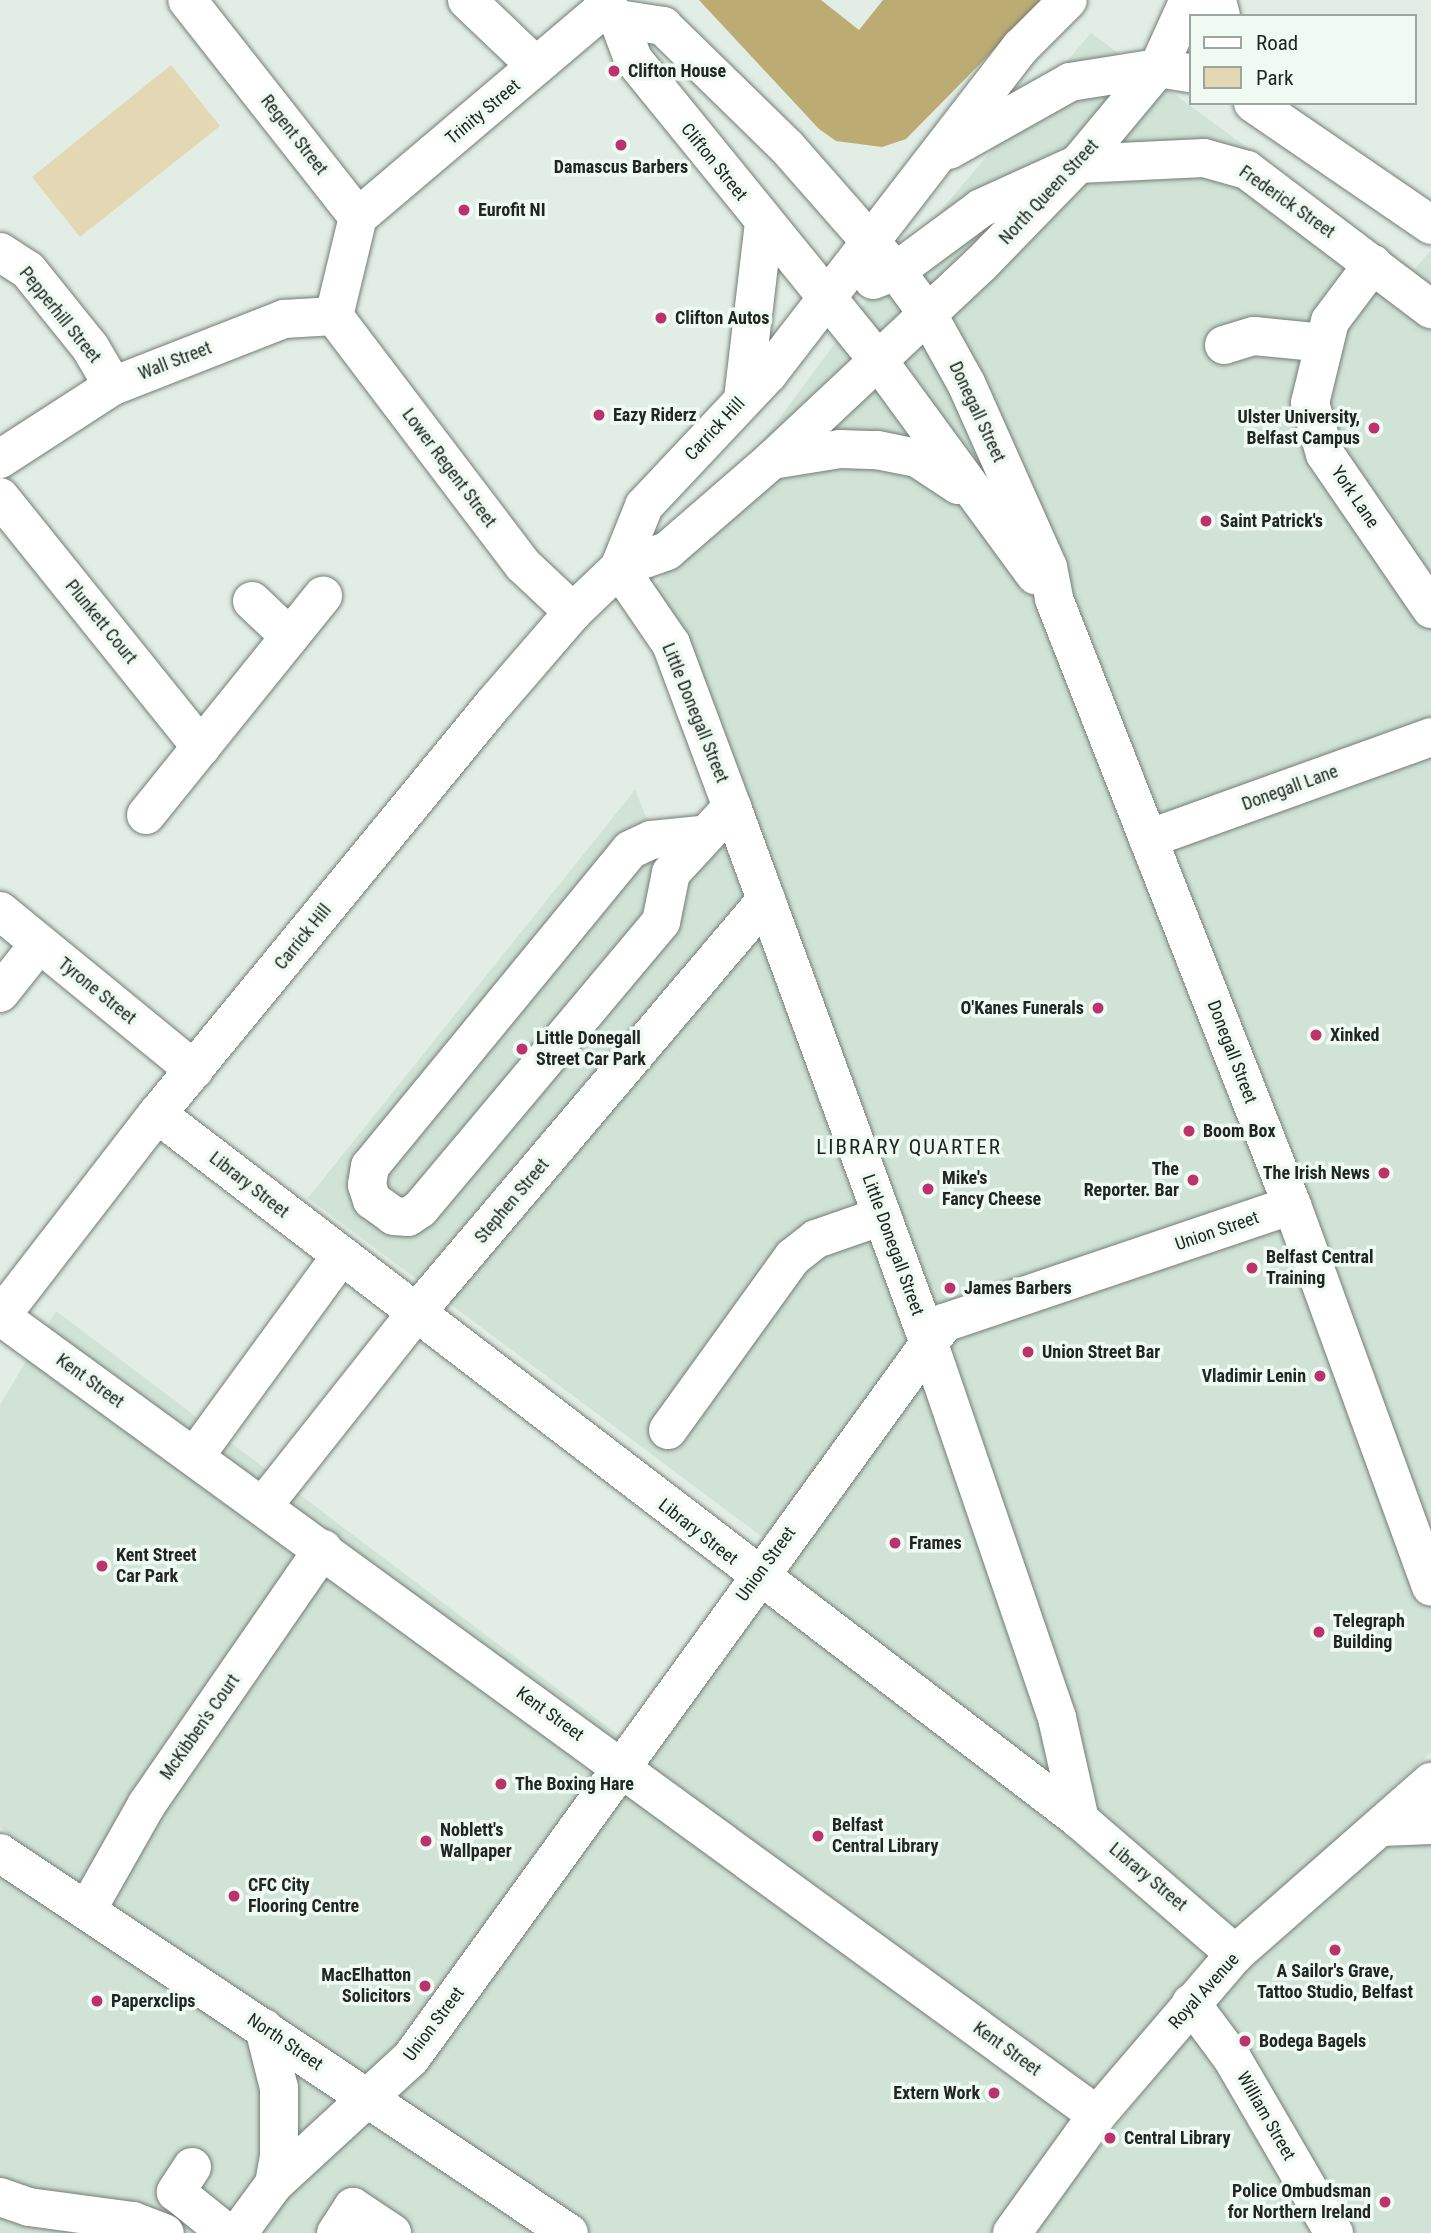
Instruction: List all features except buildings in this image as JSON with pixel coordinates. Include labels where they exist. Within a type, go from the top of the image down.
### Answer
[{"type":"street","name":"Regent Street","points":[[187,0],[358,217]]},
{"type":"street","points":[[467,0],[536,66]]},
{"type":"street","points":[[823,297],[936,158],[1021,47],[1068,0]]},
{"type":"street","name":"North Queen Street","points":[[877,359],[928,313],[1175,70],[1189,0]]},
{"type":"street","name":"Trinity Street","points":[[358,217],[536,66],[609,9]]},
{"type":"street","points":[[609,9],[663,26],[788,147],[869,241]]},
{"type":"street","name":"Clifton Street","points":[[609,9],[633,59],[823,297]]},
{"type":"street","points":[[936,158],[1070,82],[1175,70]]},
{"type":"street","points":[[1265,107],[1431,225]]},
{"type":"street","name":"Frederick Street","points":[[1078,164],[1204,158],[1247,170],[1431,309]]},
{"type":"street","points":[[823,297],[896,271],[981,208],[1078,164]]},
{"type":"street","points":[[339,300],[358,217]]},
{"type":"street","points":[[743,399],[764,223]]},
{"type":"street","name":"Donegall Street","points":[[869,241],[928,313],[966,383],[1048,567],[1054,599],[1292,1205],[1431,1587]]},
{"type":"street","name":"Pepperhill Street","points":[[0,252],[28,270],[90,347],[113,386]]},
{"type":"street","name":"York Lane","points":[[1373,264],[1330,321],[1310,402],[1325,454],[1431,608]]},
{"type":"street","name":"Donegall Street","points":[[823,297],[877,359],[974,496],[1054,599]]},
{"type":"street","name":"Carrick Hill","points":[[619,568],[643,506],[768,374],[823,297]]},
{"type":"street","name":"Wall Street","points":[[0,459],[113,386],[284,318],[339,300]]},
{"type":"street","name":"Lower Regent Street","points":[[339,300],[523,565],[573,612]]},
{"type":"street","points":[[1224,345],[1254,335],[1324,343]]},
{"type":"street","name":"Carrick Hill","points":[[0,1317],[157,1114],[573,612],[619,568],[667,551],[772,460],[877,359]]},
{"type":"street","points":[[772,460],[840,449],[894,452],[917,458],[974,496]]},
{"type":"street","name":"Plunkett Court","points":[[0,498],[201,747]]},
{"type":"street","name":"Little Donegall Street","points":[[619,568],[671,644],[732,807],[928,1341],[1057,1718],[1080,1821]]},
{"type":"street","points":[[146,815],[323,596]]},
{"type":"street","points":[[252,601],[290,637]]},
{"type":"street","name":"Donegall Lane","points":[[1148,839],[1431,737]]},
{"type":"street","points":[[701,835],[651,840],[630,850],[370,1166],[367,1185],[372,1200],[394,1216],[408,1217],[420,1209],[661,922],[671,873],[701,835],[732,807]]},
{"type":"street","name":"Stephen Street","points":[[263,1506],[415,1314],[766,900]]},
{"type":"street","name":"Tyrone Street","points":[[0,911],[194,1070]]},
{"type":"street","points":[[0,993],[39,944]]},
{"type":"street","name":"Library Street","points":[[157,1114],[1080,1821],[1235,1954]]},
{"type":"street","name":"Union Street","points":[[238,2233],[274,2184],[411,2058],[620,1764],[928,1341],[944,1323],[1292,1205]]},
{"type":"street","points":[[668,1430],[793,1257],[816,1239],[882,1216]]},
{"type":"street","points":[[195,1456],[341,1256]]},
{"type":"street","name":"Kent Street","points":[[0,1317],[620,1764],[1097,2115]]},
{"type":"street","name":"McKibben's Court","points":[[87,1910],[147,1804],[323,1549]]},
{"type":"street","name":"Royal Avenue","points":[[1013,2233],[1097,2115],[1235,1954],[1431,1782]]},
{"type":"street","points":[[1382,1827],[1431,1825]]},
{"type":"street","name":"North Street","points":[[0,1853],[569,2233]]},
{"type":"street","name":"William Street","points":[[1191,2003],[1232,2058],[1334,2233]]},
{"type":"street","points":[[264,2028],[279,2088],[279,2156],[274,2184]]},
{"type":"street","points":[[192,2167],[176,2192],[227,2233]]},
{"type":"street","points":[[0,2197],[29,2207],[133,2221],[165,2233]]},
{"type":"street","points":[[336,2233],[354,2207],[392,2233]]},
{"type":"shaded area","points":[[699,0],[821,0],[859,30],[883,0],[1043,0],[906,139],[882,147],[836,141],[819,129]]},
{"type":"shaded area","points":[[1091,33],[1414,270],[1431,250],[1431,1752],[1197,1971],[991,2233],[0,2233],[0,1866],[17,1839],[0,1827],[0,1405],[56,1311],[645,1755],[796,1562],[308,1198],[635,790],[653,834],[716,813],[644,601],[882,280]]},
{"type":"shaded area","points":[[1431,1808],[1431,2233],[1029,2233],[1231,1984]]},
{"type":"green space","points":[[171,65],[220,126],[80,237],[32,177]]},
{"type":"place","name":"Clifton House","points":[[614,71]]},
{"type":"place","name":"Damascus Barbers","points":[[621,145]]},
{"type":"place","name":"Eurofit NI","points":[[464,210]]},
{"type":"place","name":"Clifton Autos","points":[[661,318]]},
{"type":"place","name":"Eazy Riderz","points":[[599,415]]},
{"type":"place","name":"Ulster University, Belfast Campus","points":[[1374,428]]},
{"type":"place","name":"Saint Patrick's","points":[[1206,521]]},
{"type":"place","name":"O'Kanes Funerals","points":[[1098,1008]]},
{"type":"place","name":"Xinked","points":[[1316,1035]]},
{"type":"place","name":"Little Donegall Street Car Park","points":[[522,1049]]},
{"type":"place","name":"Boom Box","points":[[1189,1131]]},
{"type":"place","name":"The Irish News","points":[[1384,1173]]},
{"type":"place","name":"The Reporter. Bar","points":[[1193,1180]]},
{"type":"place","name":"Mike's Fancy Cheese","points":[[928,1189]]},
{"type":"place","name":"Belfast Central Training","points":[[1252,1268]]},
{"type":"place","name":"James Barbers","points":[[950,1288]]},
{"type":"place","name":"Union Street Bar","points":[[1028,1352]]},
{"type":"place","name":"Vladimir Lenin","points":[[1320,1376]]},
{"type":"place","name":"Frames","points":[[895,1543]]},
{"type":"place","name":"Kent Street Car Park","points":[[102,1566]]},
{"type":"place","name":"Telegraph Building","points":[[1319,1632]]},
{"type":"place","name":"The Boxing Hare","points":[[501,1784]]},
{"type":"place","name":"Belfast Central Library","points":[[818,1836]]},
{"type":"place","name":"Noblett's Wallpaper","points":[[426,1841]]},
{"type":"place","name":"CFC City Flooring Centre","points":[[234,1896]]},
{"type":"place","name":"A Sailor's Grave, Tattoo Studio, Belfast","points":[[1335,1950]]},
{"type":"place","name":"MacElhatton Solicitors","points":[[425,1986]]},
{"type":"place","name":"Paperxclips","points":[[97,2001]]},
{"type":"place","name":"Bodega Bagels","points":[[1245,2041]]},
{"type":"place","name":"Extern Work","points":[[994,2093]]},
{"type":"place","name":"Central Library","points":[[1110,2138]]},
{"type":"place","name":"Police Ombudsman for Northern Ireland","points":[[1385,2202]]},
{"type":"district","name":"LIBRARY QUARTER","points":[[909,1147]]}]
